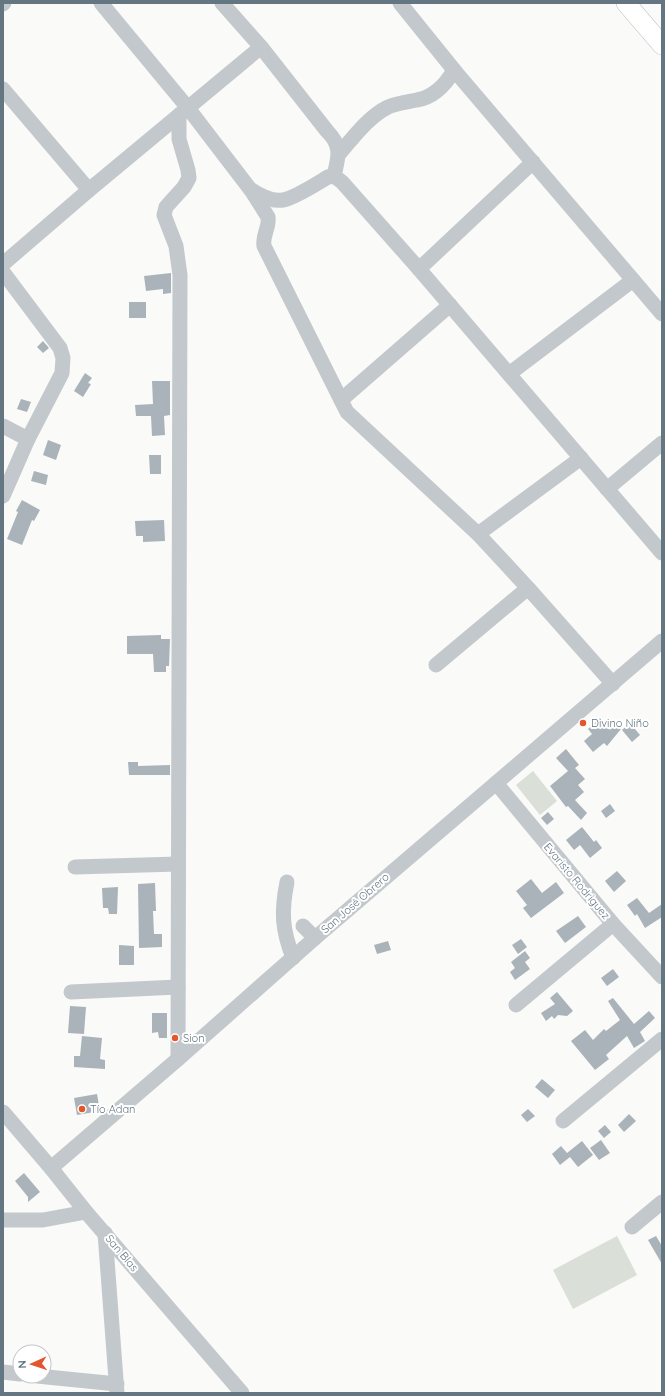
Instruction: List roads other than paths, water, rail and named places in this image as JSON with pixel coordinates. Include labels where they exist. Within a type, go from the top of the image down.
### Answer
[{"type":"main road","points":[[626,3],[662,45]]},
{"type":"street","points":[[100,3],[184,111],[250,189],[268,217],[269,221],[263,241],[264,246],[347,412],[478,534],[613,684]]},
{"type":"street","points":[[222,3],[261,47],[327,131],[335,139],[339,154],[334,176]]},
{"type":"street","points":[[400,3],[454,70],[662,314]]},
{"type":"street","points":[[3,264],[89,190],[261,47]]},
{"type":"street","points":[[339,154],[366,123],[386,108],[403,102],[419,100],[434,93],[444,85],[454,70]]},
{"type":"street","points":[[3,89],[89,190]]},
{"type":"street","points":[[178,1059],[180,276],[176,246],[164,215],[166,207],[184,187],[189,178],[179,139],[184,111]]},
{"type":"street","points":[[419,269],[533,162]]},
{"type":"street","points":[[250,189],[270,199],[283,200],[292,197],[328,177],[334,176],[342,182],[419,269],[662,553]]},
{"type":"street","points":[[3,272],[60,348],[64,358],[62,373],[28,439],[3,496]]},
{"type":"street","points":[[509,374],[633,280]]},
{"type":"street","points":[[341,400],[450,305]]},
{"type":"street","points":[[3,426],[28,439]]},
{"type":"street","points":[[607,489],[662,442]]},
{"type":"street","points":[[478,534],[581,458]]},
{"type":"street","points":[[436,665],[528,588]]},
{"type":"street","name":"San José Obrero","points":[[50,1168],[178,1059],[315,938],[662,641]]},
{"type":"street","name":"Evaristo Rodriguez","points":[[496,783],[613,924],[662,977]]},
{"type":"street","points":[[75,867],[178,864]]},
{"type":"street","points":[[287,882],[282,910],[288,944],[293,958]]},
{"type":"street","points":[[516,1005],[613,924]]},
{"type":"street","points":[[303,926],[315,938]]},
{"type":"street","points":[[72,992],[178,987]]},
{"type":"street","points":[[563,1121],[662,1038]]},
{"type":"street","name":"San Blas","points":[[3,1112],[86,1212],[242,1393]]},
{"type":"street","points":[[632,1227],[662,1202]]},
{"type":"street","points":[[3,1220],[43,1220],[86,1212]]},
{"type":"street","points":[[52,1378],[117,1389],[105,1233]]},
{"type":"place","name":"Divino Niño","points":[[583,723]]},
{"type":"place","name":"Sion","points":[[175,1038]]},
{"type":"place","name":"Tío Adan","points":[[82,1109]]}]
